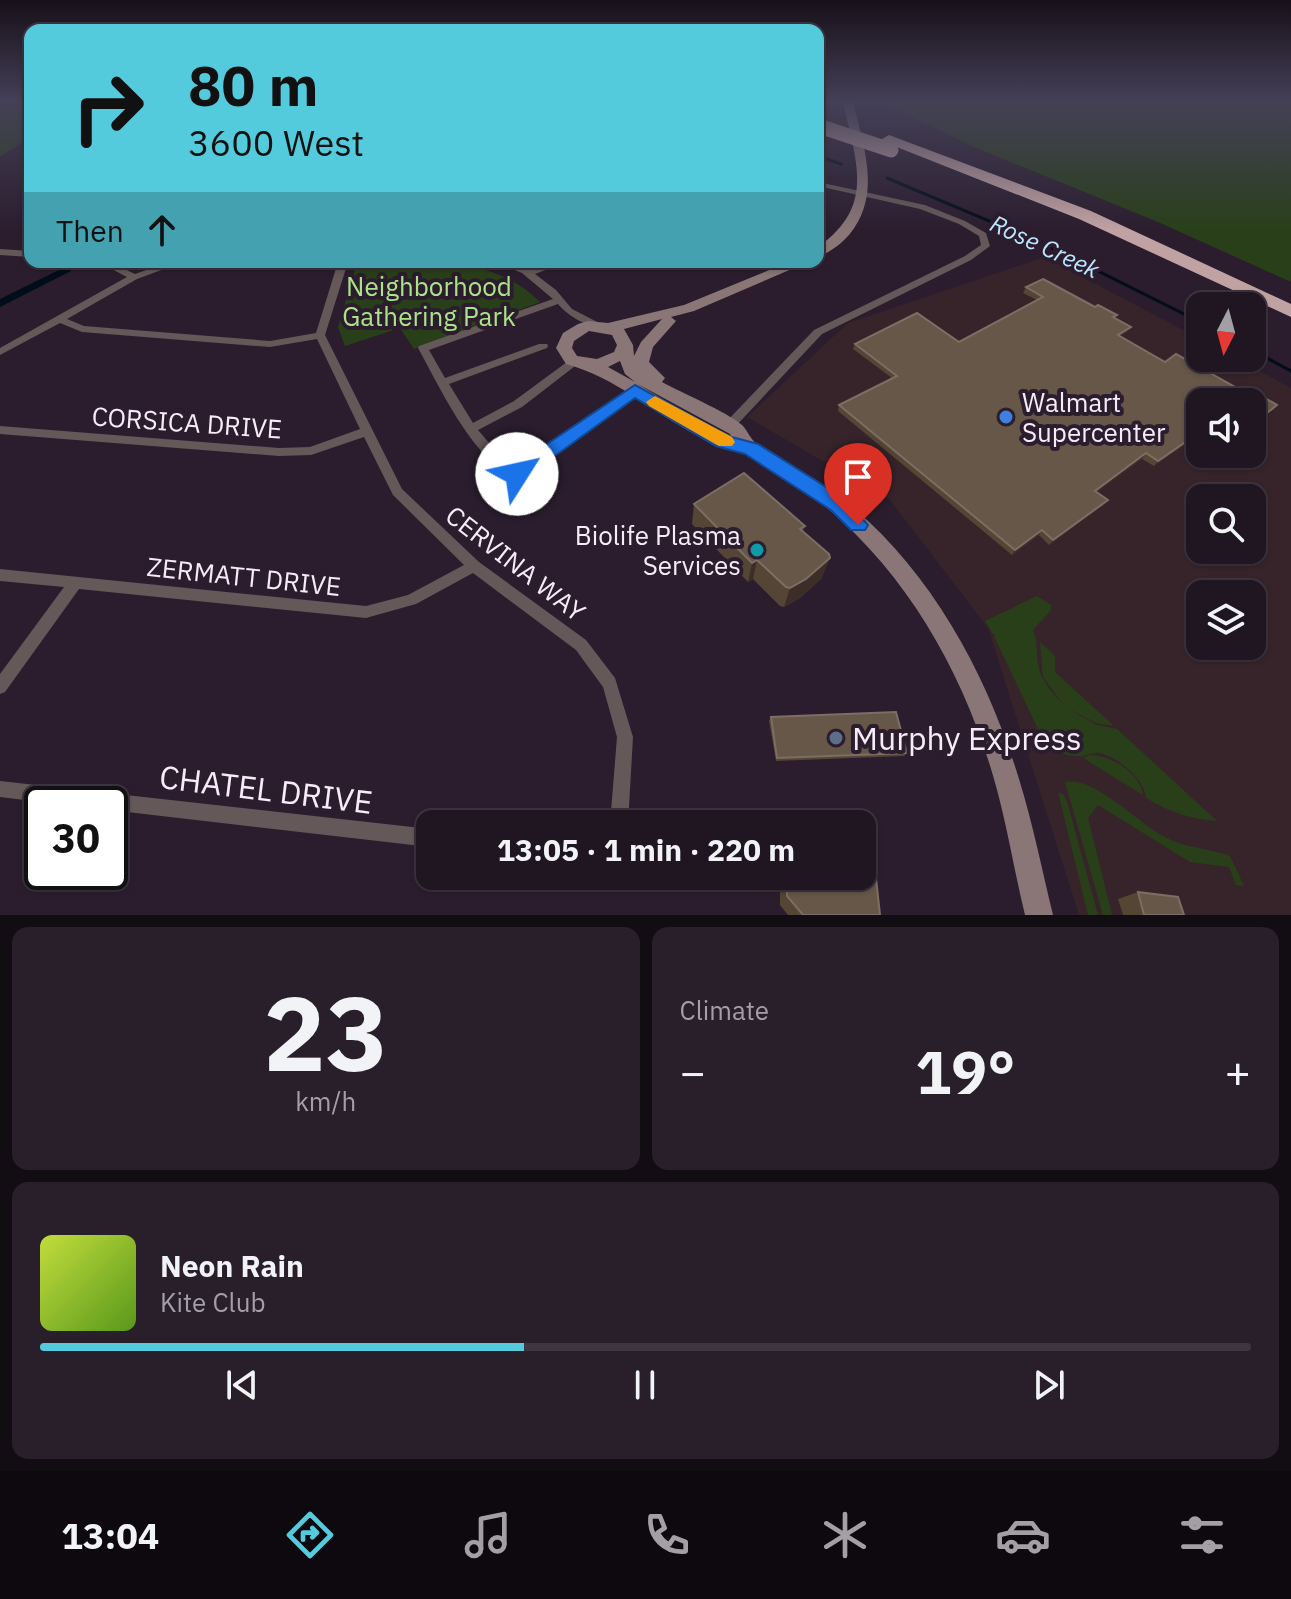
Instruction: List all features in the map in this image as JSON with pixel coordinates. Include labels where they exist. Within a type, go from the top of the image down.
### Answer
[{"type":"highway","points":[[892,145],[1066,217],[1224,292]]},
{"type":"highway","points":[[892,145],[1085,215],[1291,311]]},
{"type":"highway","points":[[1266,314],[1291,328]]},
{"type":"street","points":[[824,248],[848,228],[857,215],[864,195],[857,145]]},
{"type":"street","points":[[729,426],[818,332],[968,258],[986,246],[983,235],[937,210],[912,202],[824,185]]},
{"type":"street","points":[[1,253],[24,254]]},
{"type":"street","points":[[115,268],[134,277]]},
{"type":"street","points":[[0,352],[134,277],[160,268]]},
{"type":"street","points":[[60,319],[82,329],[270,344],[320,335],[341,268]]},
{"type":"street","points":[[515,268],[528,273],[569,311],[618,332],[631,370],[736,430],[747,446]]},
{"type":"street","points":[[528,273],[543,268]]},
{"type":"street","points":[[568,336],[588,326],[605,327],[689,308],[786,268]]},
{"type":"street","points":[[559,300],[423,348],[470,429],[492,454],[517,474],[635,391]]},
{"type":"street","points":[[470,429],[518,404],[582,363],[607,363],[642,333],[689,308]]},
{"type":"street","points":[[569,311],[564,348],[582,363],[723,441],[747,446],[838,505],[899,564],[936,615],[969,676],[1002,764],[1039,915]]},
{"type":"street","points":[[669,321],[643,350],[641,363],[648,372],[698,408]]},
{"type":"street","name":"CERVINA WAY","points":[[320,335],[397,492],[474,566],[581,645],[610,683],[625,737],[620,810]]},
{"type":"street","points":[[442,383],[543,346]]},
{"type":"street","name":"CORSICA DRIVE","points":[[0,430],[279,452],[311,451],[367,431]]},
{"type":"street","name":"ZERMATT DRIVE","points":[[0,575],[366,612],[411,600],[474,566]]},
{"type":"street","points":[[0,687],[75,583]]},
{"type":"street","name":"CHATEL DRIVE","points":[[0,789],[416,836]]},
{"type":"shaded area","points":[[1045,257],[1186,332],[1186,372],[1261,372],[1291,388],[1291,915],[1079,915],[988,628],[890,500],[747,417],[848,323]]},
{"type":"green space","points":[[0,145],[18,145],[0,157]]},
{"type":"green space","points":[[969,145],[1291,145],[1291,282],[1158,222]]},
{"type":"green space","name":"Neighborhood Gathering Park","points":[[355,268],[477,268],[521,286],[540,302],[414,349],[400,328],[345,346],[338,327]]},
{"type":"green space","points":[[1037,596],[1051,605],[1051,610],[1033,630],[1039,670],[1044,680],[1063,704],[1043,677],[1040,642],[1055,656],[1055,672],[1114,726],[1096,723],[1063,706],[1097,725],[1117,729],[1217,821],[1180,814],[1146,798],[1141,784],[1131,772],[1104,754],[1076,756],[1048,750],[994,636],[996,634],[985,621]]},
{"type":"green space","points":[[1089,755],[1123,766],[1136,779],[1143,795],[1083,758]]},
{"type":"green space","points":[[1065,782],[1076,782],[1102,793],[1171,840],[1230,856],[1244,886],[1236,885],[1229,867],[1190,862],[1098,805],[1088,818],[1112,915],[1103,915]]},
{"type":"green space","points":[[1058,792],[1064,795],[1068,805],[1098,915],[1088,915]]},
{"type":"building","name":"Walmart Supercenter","points":[[1043,279],[1095,307],[1098,305],[1131,327],[1118,335],[1165,362],[1176,354],[1186,360],[1186,372],[1208,372],[1237,388],[1186,388],[1186,442],[1158,461],[1146,453],[1095,491],[1108,500],[1053,540],[1042,530],[1015,550],[839,405],[897,376],[855,344],[917,313],[959,342],[1043,297],[1026,287]]},
{"type":"building","name":"Walmart Supercenter","points":[[1266,399],[1277,405],[1266,414]]},
{"type":"building","name":"Biolife Plasma Services","points":[[744,473],[805,526],[800,529],[829,554],[830,558],[806,579],[790,588],[757,560],[752,563],[694,504]]},
{"type":"building","name":"Murphy Express","points":[[896,712],[907,753],[777,758],[771,717]]},
{"type":"building","points":[[876,878],[880,915],[803,915],[787,896],[787,890],[876,890]]},
{"type":"building","points":[[1138,892],[1178,897],[1184,915],[1144,915]]},
{"type":"waterway","name":"Rose Creek","points":[[824,158],[841,164]]},
{"type":"waterway","name":"Rose Creek","points":[[887,178],[1046,245],[1186,315]]},
{"type":"waterway","points":[[0,304],[67,269]]},
{"type":"waterway","name":"Rose Creek","points":[[1266,358],[1291,371]]},
{"type":"slow traffic","points":[[655,402],[726,442]]},
{"type":"place","name":"Walmart Supercenter","points":[[1006,417]]},
{"type":"place","name":"Biolife Plasma Services","points":[[757,550]]},
{"type":"place","name":"Murphy Express","points":[[836,738]]},
{"type":"route","points":[[517,474],[635,391],[723,441],[747,446],[838,505],[858,525]]}]
